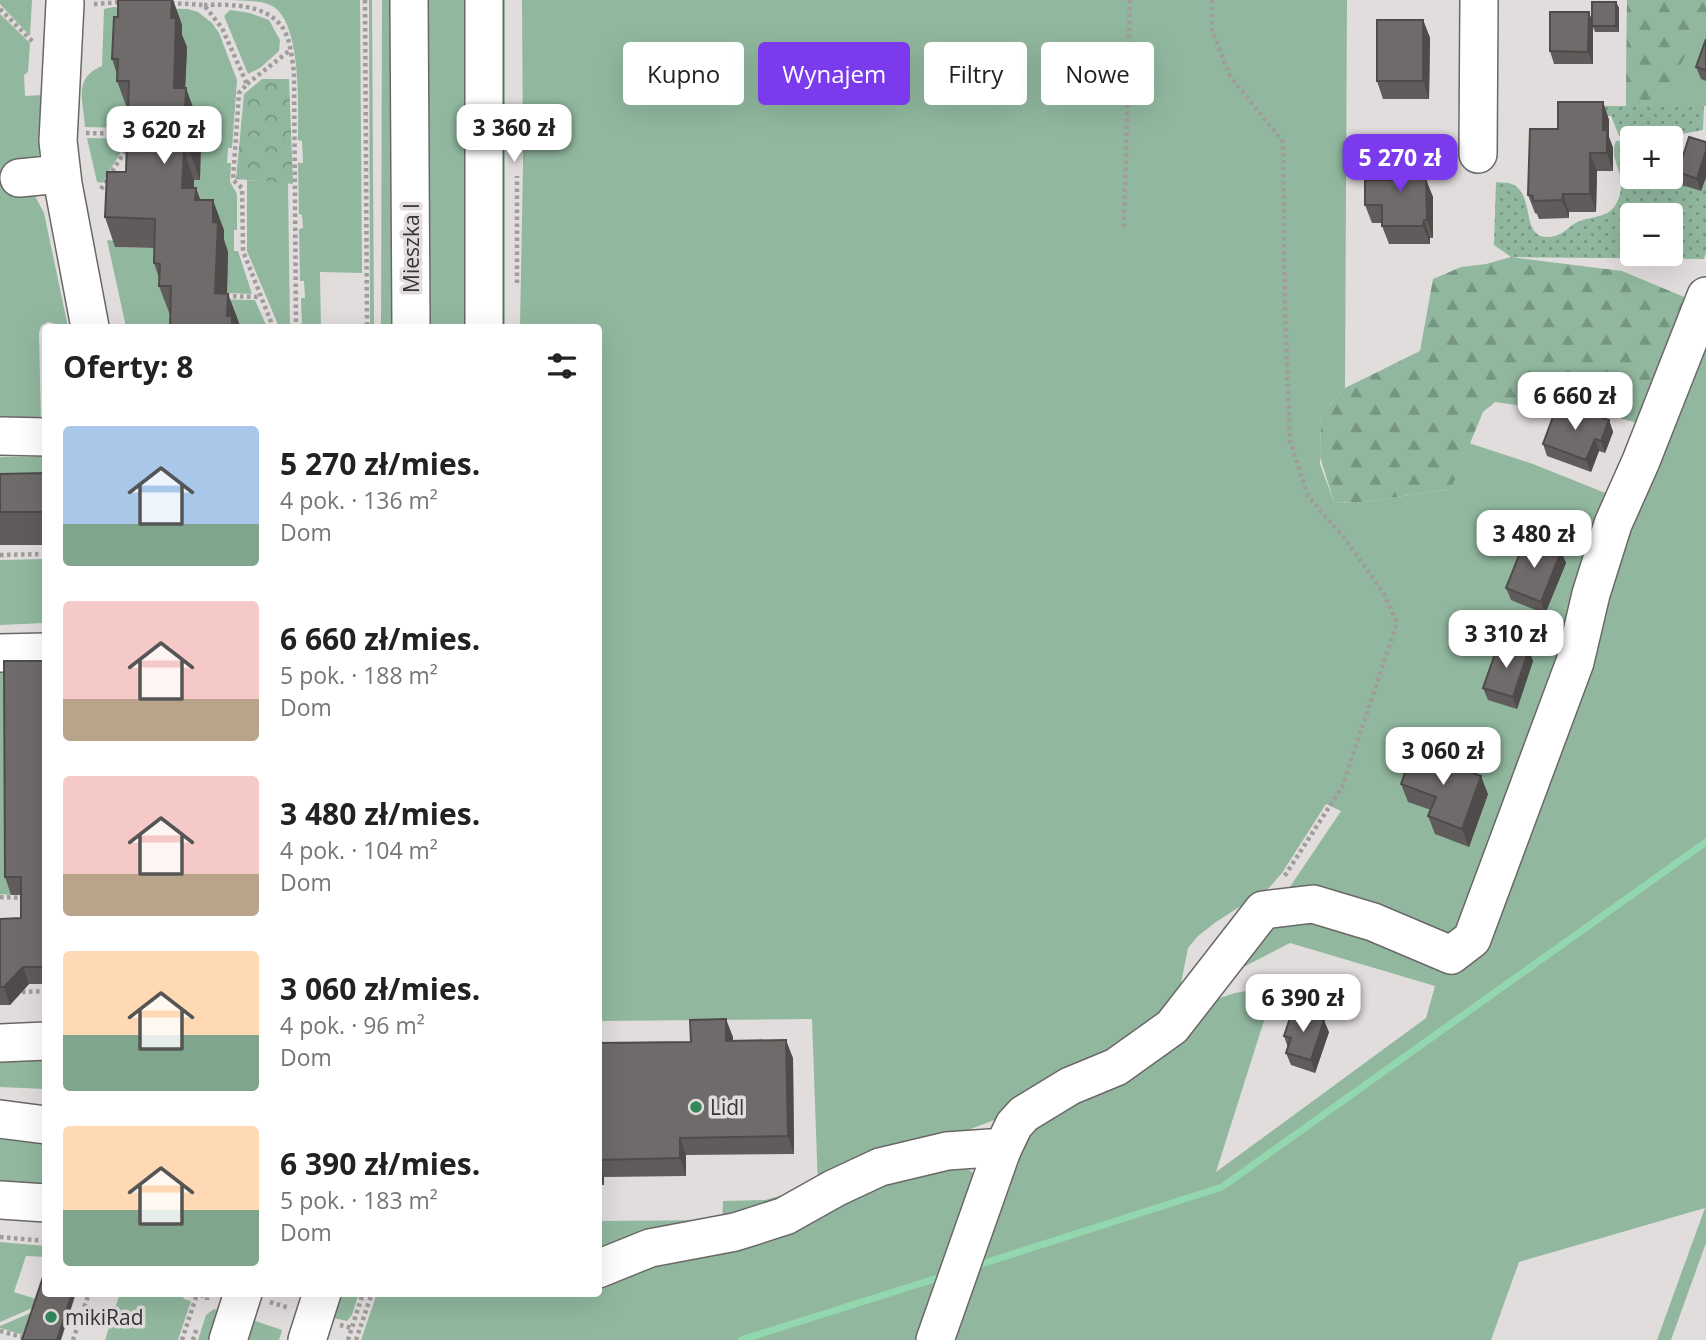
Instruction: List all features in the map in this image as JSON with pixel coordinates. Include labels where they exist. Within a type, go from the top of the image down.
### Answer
[{"type":"street","name":"Mieszka I","points":[[409,0],[411,324]]},
{"type":"street","points":[[484,0],[484,324]]},
{"type":"street","points":[[1478,154],[1479,0]]},
{"type":"street","points":[[65,3],[58,141],[76,181],[90,324]]},
{"type":"street","points":[[19,177],[76,181]]},
{"type":"street","points":[[935,1340],[1002,1150],[1014,1125],[1024,1114],[1070,1086],[1116,1067],[1172,1027],[1263,910],[1313,904],[1373,922],[1451,955],[1472,939],[1575,662],[1591,594],[1613,524],[1705,300]]},
{"type":"street","points":[[0,436],[42,437]]},
{"type":"street","points":[[0,653],[42,652]]},
{"type":"street","points":[[0,1042],[42,1041]]},
{"type":"street","points":[[0,1119],[42,1124]]},
{"type":"street","points":[[602,1267],[650,1248],[735,1232],[785,1216],[880,1167],[947,1152],[990,1148],[1002,1150]]},
{"type":"street","points":[[0,1200],[42,1203]]},
{"type":"street","points":[[214,1329],[240,1297]]},
{"type":"street","points":[[307,1340],[321,1297]]},
{"type":"path","points":[[365,0],[366,324]]},
{"type":"path","points":[[1124,227],[1130,0]]},
{"type":"path","points":[[1212,0],[1212,30],[1230,76],[1283,142],[1284,314],[1290,441],[1308,496],[1346,540],[1384,594],[1397,623],[1342,787],[1263,910]]},
{"type":"path","points":[[65,3],[129,2]]},
{"type":"path","points":[[165,3],[250,8],[274,17],[286,34],[294,72],[296,324]]},
{"type":"path","points":[[204,5],[222,28],[247,84]]},
{"type":"path","points":[[0,9],[60,70]]},
{"type":"path","points":[[272,324],[243,251],[242,188],[233,180],[239,93],[289,51]]},
{"type":"path","points":[[102,189],[136,134],[136,125]]},
{"type":"path","points":[[81,133],[136,134]]},
{"type":"path","points":[[76,181],[102,189],[113,189]]},
{"type":"path","points":[[215,296],[261,298]]},
{"type":"path","points":[[0,555],[42,554]]},
{"type":"path","points":[[0,897],[27,898]]},
{"type":"path","points":[[22,992],[42,991]]},
{"type":"path","points":[[0,1237],[42,1241]]},
{"type":"path","points":[[73,1340],[88,1297]]},
{"type":"path","points":[[182,1340],[195,1297]]},
{"type":"path","points":[[204,1308],[208,1297]]},
{"type":"path","points":[[348,1340],[362,1297]]},
{"type":"path","points":[[356,1340],[371,1297]]},
{"type":"path","points":[[193,1340],[214,1329]]},
{"type":"path","points":[[0,1331],[24,1339]]},
{"type":"green space","points":[[0,0],[32,0],[30,36],[0,4]]},
{"type":"green space","points":[[230,0],[360,0],[362,273],[320,272],[321,324],[302,324],[301,298],[305,298],[304,281],[300,281],[299,229],[303,228],[302,215],[299,214],[298,163],[303,163],[302,141],[298,140],[298,90],[294,50],[283,17],[274,7],[259,2]]},
{"type":"green space","points":[[369,0],[372,0],[374,324],[370,324]]},
{"type":"green space","points":[[382,0],[394,0],[395,324],[381,324]]},
{"type":"green space","points":[[422,0],[470,0],[470,324],[425,324]]},
{"type":"green space","points":[[498,0],[505,0],[505,324],[497,324]]},
{"type":"green space","points":[[522,0],[1347,0],[1345,388],[1321,414],[1320,464],[1334,502],[1356,503],[1451,489],[1469,443],[1533,464],[1618,498],[1704,351],[1706,352],[1706,1243],[1671,1340],[1657,1340],[1705,1208],[1519,1262],[1491,1340],[948,1340],[1030,1125],[1208,1002],[1235,993],[1275,986],[1216,1172],[1426,1018],[1435,986],[1290,943],[1232,973],[1341,811],[1326,804],[1282,873],[1269,888],[1216,922],[1188,948],[1179,993],[1171,1014],[997,1119],[818,1187],[812,1019],[602,1021],[602,324],[520,324]]},
{"type":"green space","points":[[1627,0],[1706,0],[1706,106],[1626,106]]},
{"type":"green space","points":[[1627,0],[1706,0],[1706,33],[1685,56],[1671,82],[1658,96],[1642,106],[1626,106]]},
{"type":"green space","points":[[104,9],[188,9],[198,12],[212,23],[219,33],[237,80],[232,148],[228,148],[227,163],[231,163],[230,182],[237,194],[234,251],[238,251],[252,294],[227,293],[194,204],[194,180],[200,180],[201,141],[129,88],[127,128],[85,127],[83,83],[93,71],[102,66]]},
{"type":"green space","points":[[230,10],[269,20],[280,40],[279,51],[260,68],[248,74],[224,16]]},
{"type":"green space","points":[[0,14],[30,43],[28,72],[24,75],[25,96],[43,95],[44,149],[37,158],[27,190],[35,196],[44,213],[67,324],[48,322],[42,324],[39,333],[41,425],[0,425]]},
{"type":"green space","points":[[262,79],[289,79],[293,184],[236,179],[244,94]]},
{"type":"green space","points":[[1561,106],[1704,106],[1703,130],[1683,134],[1683,126],[1620,126],[1619,136],[1611,116],[1561,116]]},
{"type":"green space","points":[[87,138],[129,139],[102,183],[97,182]]},
{"type":"green space","points":[[1616,141],[1620,141],[1620,177],[1614,155]]},
{"type":"green space","points":[[1683,157],[1690,161],[1706,176],[1704,259],[1683,259],[1683,203],[1620,203],[1620,258],[1511,257],[1494,245],[1496,182],[1510,183],[1520,190],[1532,226],[1536,233],[1543,237],[1555,236],[1579,221],[1606,214],[1616,204],[1621,189],[1683,189]]},
{"type":"green space","points":[[247,180],[288,183],[290,324],[278,324],[247,251]]},
{"type":"green space","points":[[107,240],[116,241],[116,247],[155,248],[170,293],[169,324],[125,324]]},
{"type":"green space","points":[[1511,257],[1622,271],[1689,299],[1644,425],[1584,408],[1549,410],[1495,402],[1483,412],[1451,489],[1356,503],[1334,502],[1320,457],[1321,414],[1345,388],[1420,351],[1433,279],[1461,267]]},
{"type":"green space","points":[[210,299],[255,300],[266,324],[236,324]]},
{"type":"green space","points":[[0,457],[42,457],[42,507],[0,508]]},
{"type":"green space","points":[[42,559],[42,623],[0,625],[0,560]]},
{"type":"green space","points":[[0,664],[10,678],[11,895],[0,894]]},
{"type":"green space","points":[[0,1055],[42,1057],[42,1089],[0,1087]]},
{"type":"green space","points":[[0,1139],[42,1144],[42,1189],[0,1186]]},
{"type":"green space","points":[[958,1165],[971,1171],[978,1179],[927,1340],[361,1340],[376,1297],[602,1297],[602,1280],[857,1186]]},
{"type":"green space","points":[[786,1194],[793,1197],[766,1212],[726,1224],[642,1234],[602,1252],[602,1221],[722,1220],[723,1201],[765,1200]]},
{"type":"green space","points":[[0,1242],[42,1246],[42,1257],[26,1256],[14,1292],[39,1300],[37,1306],[0,1322]]},
{"type":"green space","points":[[119,1297],[183,1297],[191,1301],[178,1340],[105,1340]]},
{"type":"green space","points":[[336,1297],[358,1297],[352,1315],[347,1321],[329,1317]]},
{"type":"green space","points":[[214,1309],[220,1311],[208,1340],[198,1340],[206,1315]]},
{"type":"green space","points":[[35,1311],[27,1336],[0,1328],[0,1326]]},
{"type":"green space","points":[[247,1318],[282,1330],[279,1340],[240,1340]]},
{"type":"building","points":[[118,0],[172,0],[171,18],[176,18],[174,88],[186,88],[185,111],[191,111],[189,150],[184,151],[182,188],[196,188],[195,200],[213,200],[213,222],[218,223],[215,293],[228,294],[227,316],[232,316],[232,324],[170,324],[171,286],[159,286],[160,264],[154,263],[155,219],[105,217],[107,172],[126,172],[129,81],[117,81],[118,59],[112,59],[114,17],[118,17]]},
{"type":"building","points":[[1592,2],[1616,2],[1616,26],[1592,26]]},
{"type":"building","points":[[1550,12],[1589,12],[1588,52],[1550,51]]},
{"type":"building","points":[[1377,20],[1423,20],[1423,81],[1377,81]]},
{"type":"building","points":[[1706,39],[1706,70],[1696,67]]},
{"type":"building","points":[[1558,102],[1603,102],[1603,130],[1607,130],[1607,153],[1590,153],[1590,194],[1563,194],[1562,200],[1533,201],[1533,196],[1528,195],[1530,129],[1558,129]]},
{"type":"building","points":[[1689,137],[1706,142],[1697,179],[1683,174],[1683,156]]},
{"type":"building","points":[[1393,154],[1418,154],[1418,179],[1426,179],[1427,220],[1424,220],[1423,226],[1382,226],[1382,205],[1365,205],[1365,180],[1392,180]]},
{"type":"building","points":[[1557,406],[1584,416],[1586,412],[1609,420],[1601,441],[1595,439],[1586,460],[1543,444]]},
{"type":"building","points":[[42,473],[42,512],[0,512],[0,474]]},
{"type":"building","points":[[1526,538],[1561,551],[1541,602],[1506,588]]},
{"type":"building","points":[[1506,642],[1529,649],[1513,697],[1483,688],[1496,651],[1502,653]]},
{"type":"building","points":[[4,661],[42,661],[42,967],[23,967],[4,987],[0,987],[0,919],[21,918],[21,877],[5,877]]},
{"type":"building","points":[[1413,751],[1481,776],[1462,829],[1428,816],[1436,797],[1401,784]]},
{"type":"building","points":[[1293,1009],[1324,1020],[1311,1060],[1286,1053],[1291,1038],[1284,1036]]},
{"type":"building","name":"Lidl","points":[[726,1019],[726,1041],[786,1040],[788,1136],[680,1138],[680,1158],[602,1160],[602,1043],[691,1042],[690,1020]]},
{"type":"building","points":[[42,1280],[42,1297],[71,1297],[57,1340],[22,1340]]},
{"type":"waterway","points":[[975,1266],[1222,1187],[1706,842]]},
{"type":"waterway","points":[[741,1340],[944,1276]]},
{"type":"place","name":"Lidl","points":[[696,1107]]},
{"type":"place","name":"mikiRad","points":[[51,1317]]}]
